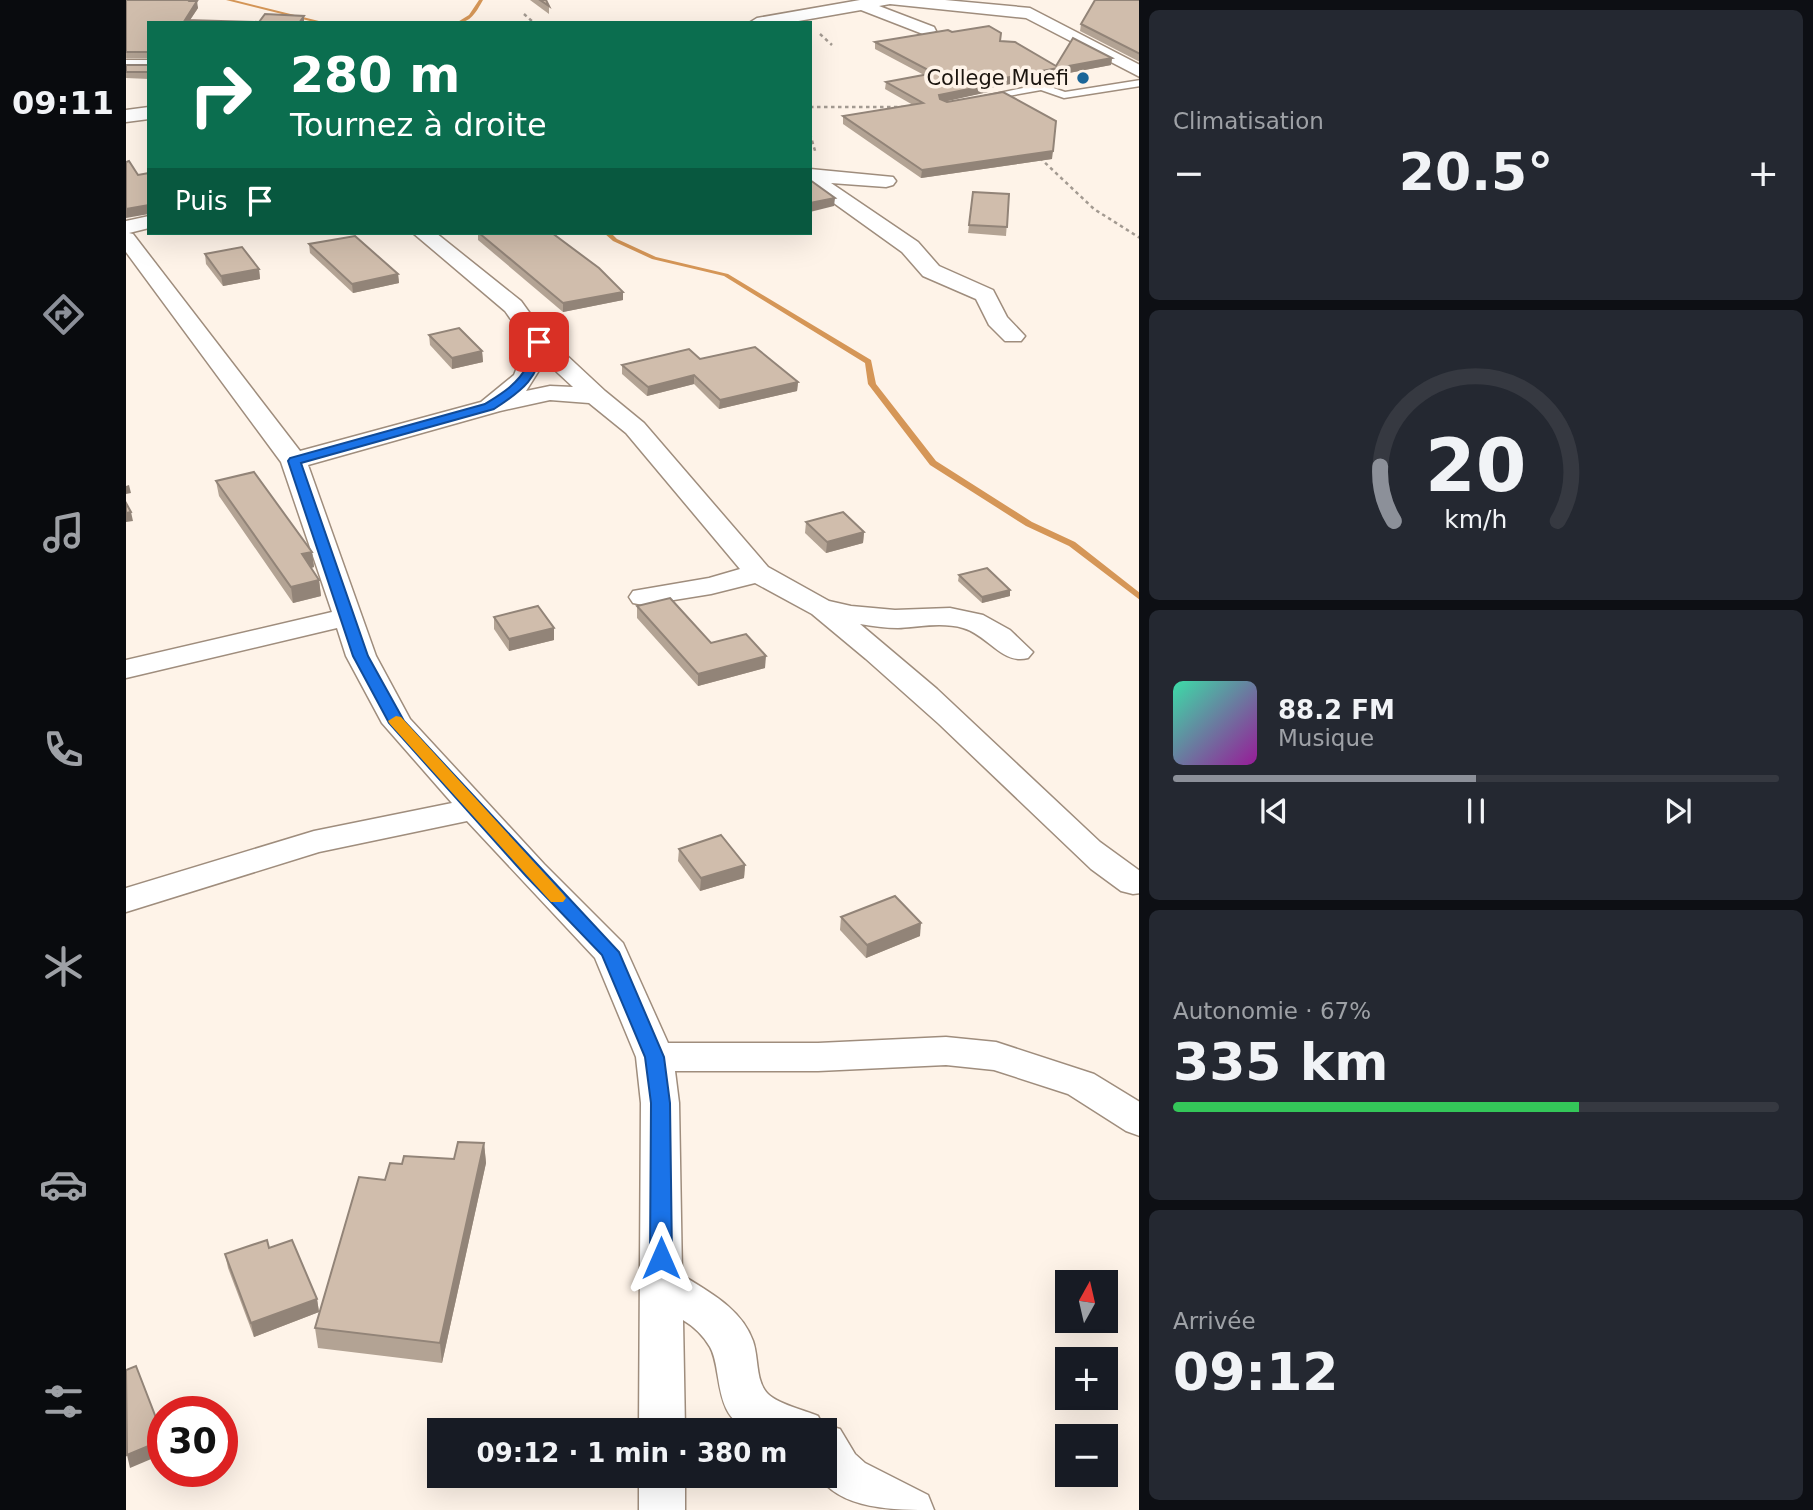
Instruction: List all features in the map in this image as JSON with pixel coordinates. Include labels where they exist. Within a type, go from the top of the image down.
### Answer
[{"type":"street","points":[[766,21],[853,2],[890,0],[1026,7],[1139,72]]},
{"type":"street","points":[[853,2],[928,31]]},
{"type":"street","points":[[126,65],[147,65]]},
{"type":"street","points":[[126,116],[147,113]]},
{"type":"street","points":[[126,126],[147,127]]},
{"type":"street","points":[[812,171],[886,181]]},
{"type":"street","points":[[812,172],[910,247],[938,275],[985,295],[997,320],[1013,336]]},
{"type":"street","points":[[126,227],[147,222]]},
{"type":"street","points":[[425,235],[513,306],[539,342],[596,397],[635,428],[758,573],[819,607],[873,647],[973,738],[1091,854],[1133,883]]},
{"type":"street","points":[[126,238],[294,461],[361,656],[397,723],[610,952],[654,1057],[660,1103],[662,1418]]},
{"type":"street","points":[[490,407],[513,391],[526,377],[534,365],[539,342]]},
{"type":"street","points":[[294,461],[536,394],[560,392],[596,397]]},
{"type":"street","points":[[643,597],[698,588],[758,573]]},
{"type":"street","points":[[819,607],[862,616],[950,617],[973,621],[1000,636],[1018,652]]},
{"type":"street","points":[[126,669],[348,617]]},
{"type":"street","points":[[126,900],[314,842],[475,809]]},
{"type":"street","points":[[654,1057],[818,1057],[946,1051],[996,1056],[1082,1084],[1139,1121]]},
{"type":"street","points":[[661,1284],[709,1314],[732,1342],[740,1389],[753,1409],[774,1418]]},
{"type":"street","points":[[837,1465],[839,1470],[862,1485],[911,1510]]},
{"type":"street","points":[[662,1488],[662,1510]]},
{"type":"lane","points":[[970,100],[1042,87],[1064,94],[1139,83]]},
{"type":"path","points":[[524,14],[532,21]]},
{"type":"path","points":[[812,107],[911,107]]},
{"type":"path","points":[[812,140],[816,153],[812,167]]},
{"type":"path","points":[[1033,153],[1046,162],[1094,209],[1139,237]]},
{"type":"building","points":[[126,0],[197,1],[185,20],[222,21],[147,21],[147,52],[126,52]]},
{"type":"building","points":[[1095,0],[1139,0],[1139,53],[1081,24]]},
{"type":"building","points":[[265,14],[304,16],[300,21],[260,21]]},
{"type":"building","points":[[989,26],[1001,33],[1000,41],[1015,42],[1056,66],[1073,38],[1112,58],[983,82],[989,85],[939,95],[940,99],[947,102],[1003,92],[1056,121],[1053,151],[922,170],[843,116],[923,103],[886,82],[934,73],[875,42]]},
{"type":"building","points":[[126,65],[147,65],[147,72],[126,72]]},
{"type":"building","points":[[129,161],[138,175],[147,173],[147,205],[126,209],[126,162]]},
{"type":"building","points":[[812,181],[835,198],[812,203]]},
{"type":"building","points":[[973,192],[1009,194],[1007,227],[969,225]]},
{"type":"building","points":[[481,235],[555,235],[599,268],[623,292],[563,303]]},
{"type":"building","points":[[355,236],[398,274],[352,284],[309,244]]},
{"type":"building","points":[[242,247],[259,269],[221,276],[205,254]]},
{"type":"building","points":[[459,328],[482,351],[452,358],[429,335]]},
{"type":"building","points":[[755,347],[798,382],[720,400],[694,375],[648,387],[622,365],[689,349],[700,359]]},
{"type":"building","points":[[254,472],[312,552],[302,554],[319,580],[291,587],[216,481]]},
{"type":"building","points":[[843,512],[864,532],[827,542],[806,522]]},
{"type":"building","points":[[987,568],[1010,590],[982,597],[959,575]]},
{"type":"building","points":[[670,598],[711,643],[746,634],[766,656],[698,674],[637,606]]},
{"type":"building","points":[[538,606],[554,628],[509,639],[494,617]]},
{"type":"building","points":[[721,835],[745,865],[701,878],[679,849]]},
{"type":"building","points":[[895,896],[921,923],[867,945],[841,917]]},
{"type":"building","points":[[458,1142],[484,1143],[440,1343],[315,1328],[359,1177],[385,1180],[390,1163],[402,1164],[404,1156],[454,1159]]},
{"type":"building","points":[[267,1240],[269,1248],[292,1240],[317,1299],[251,1323],[225,1254]]},
{"type":"building","points":[[136,1366],[148,1396],[147,1447],[127,1455],[126,1370]]},
{"type":"waterway","points":[[228,0],[317,21]]},
{"type":"waterway","points":[[462,21],[471,16],[481,0]]},
{"type":"waterway","points":[[609,235],[654,258],[726,275],[868,362],[872,384],[933,463],[1029,524],[1072,544],[1139,597]]},
{"type":"slow traffic","points":[[396,721],[557,898]]},
{"type":"place","name":"College Muefi","points":[[1083,78]]},
{"type":"route","points":[[539,342],[534,365],[526,377],[513,391],[490,407],[294,461],[361,656],[397,723],[610,952],[654,1057],[660,1103],[661,1258]]}]
